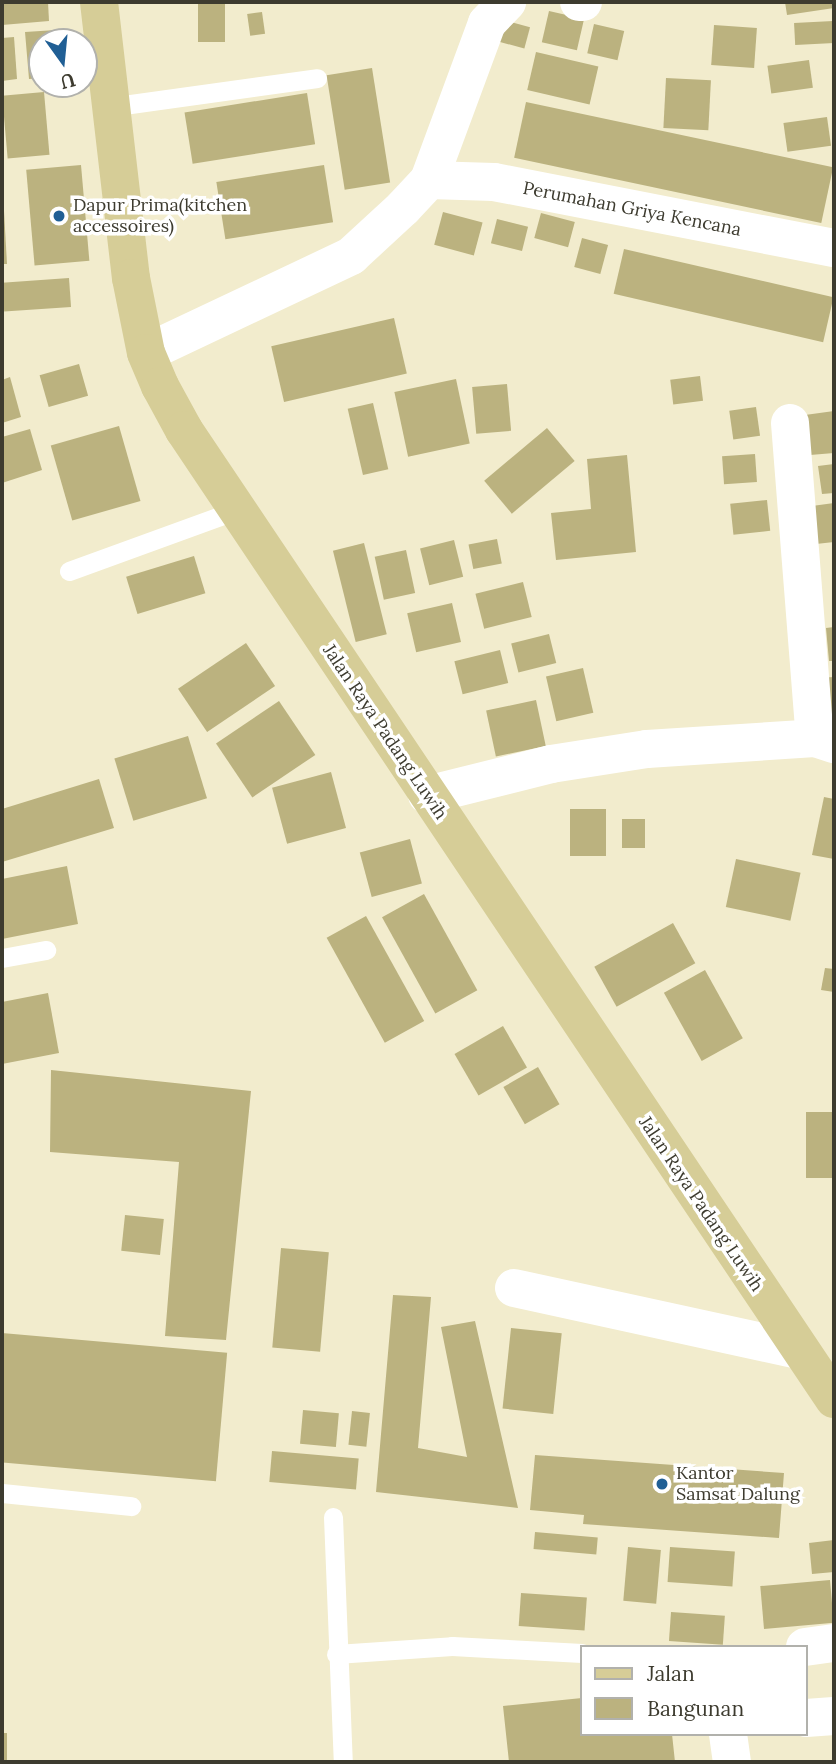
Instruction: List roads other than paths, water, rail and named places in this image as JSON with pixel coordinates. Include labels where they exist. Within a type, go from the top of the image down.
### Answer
[{"type":"main road","name":"Jalan Raya Padang Luwih","points":[[99,2],[119,203],[146,353],[184,430],[834,1399]]},
{"type":"street","points":[[146,353],[351,256],[429,180],[487,23],[507,2]]},
{"type":"street","name":"Perumahan Griya Kencana","points":[[429,180],[494,182],[834,248]]},
{"type":"street","points":[[427,795],[551,764],[647,749],[824,741],[790,423]]},
{"type":"street","points":[[514,1287],[799,1350]]},
{"type":"street","points":[[808,1647],[834,1643]]},
{"type":"street","points":[[808,1718],[834,1716]]},
{"type":"street","points":[[728,1736],[732,1762]]},
{"type":"lane","points":[[109,107],[317,78]]},
{"type":"lane","points":[[69,571],[237,510]]},
{"type":"lane","points":[[2,958],[46,950]]},
{"type":"lane","points":[[2,1493],[131,1506]]},
{"type":"lane","points":[[333,1517],[336,1654],[343,1762]]},
{"type":"lane","points":[[336,1654],[452,1646],[580,1653]]},
{"type":"place","name":"Dapur Prima(kitchen accessoires)","points":[[59,216]]},
{"type":"place","name":"Kantor Samsat Dalung","points":[[662,1484]]}]
